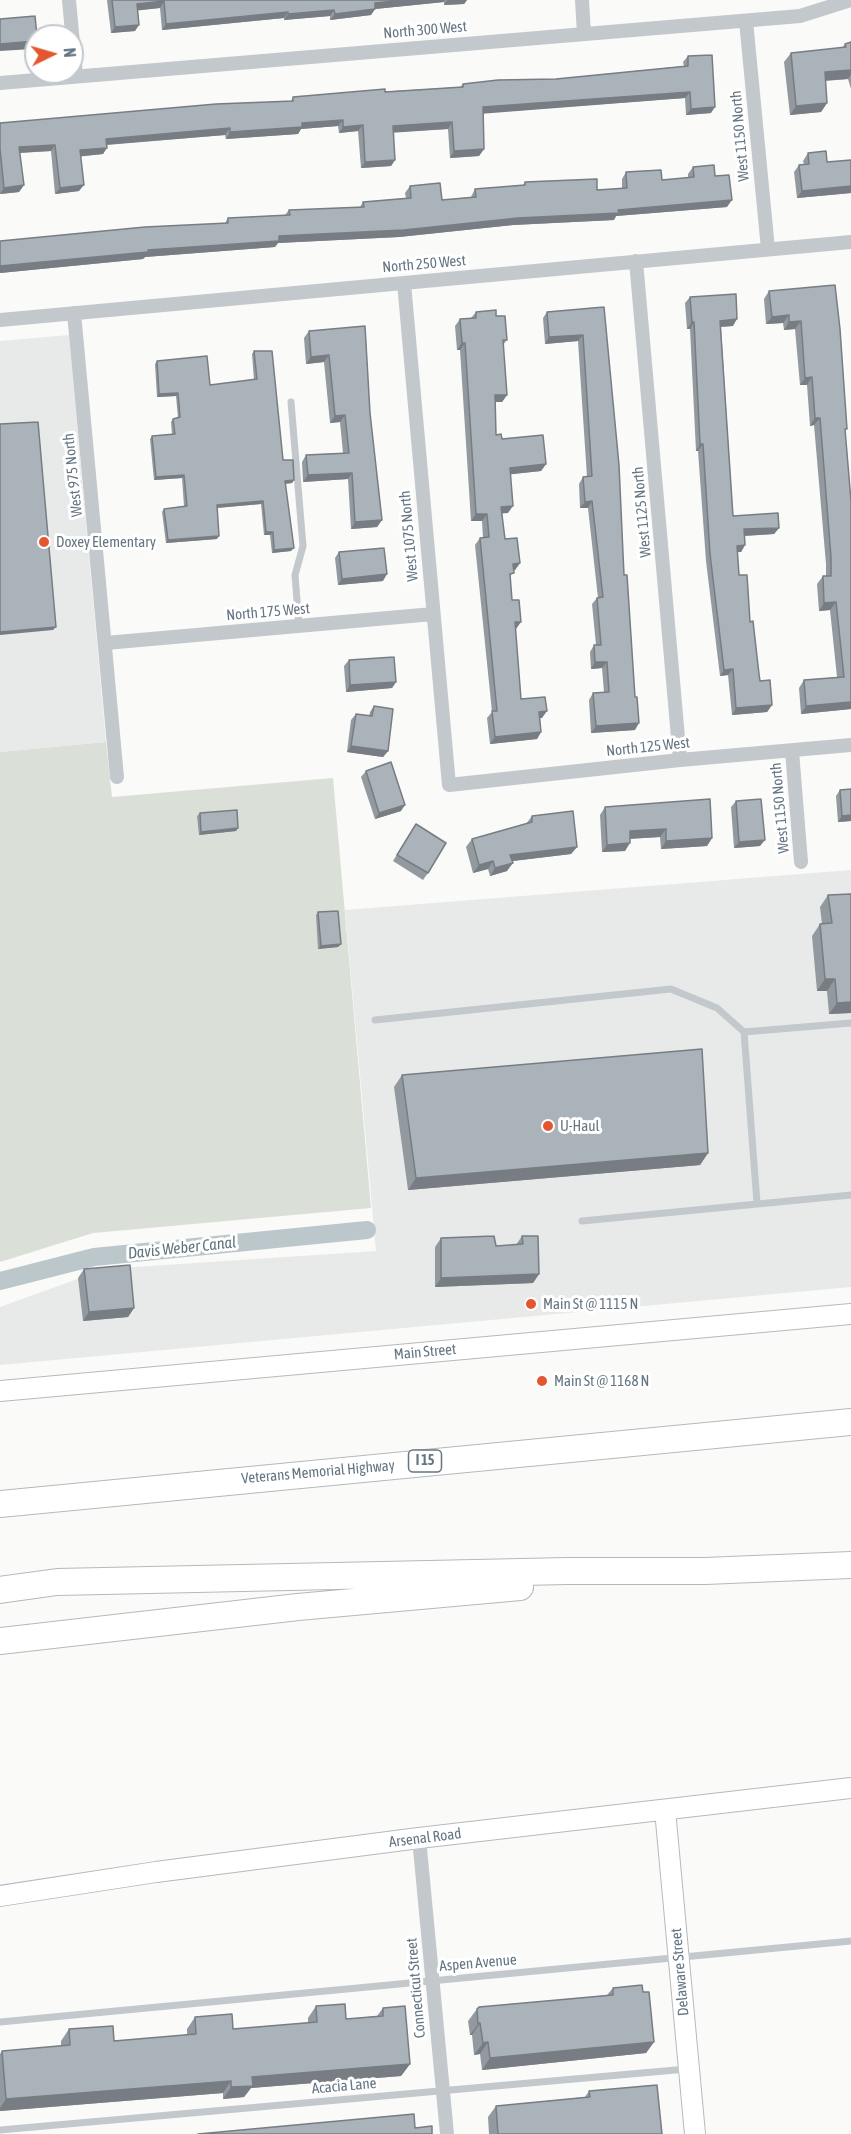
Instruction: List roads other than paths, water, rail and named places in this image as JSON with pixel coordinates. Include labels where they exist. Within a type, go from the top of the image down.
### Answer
[{"type":"highway","name":"Veterans Memorial Highway","points":[[0,1504],[99,1492],[851,1422]]},
{"type":"highway","points":[[0,1496],[99,1492]]},
{"type":"highway","points":[[0,1641],[298,1607],[705,1571],[851,1565]]},
{"type":"highway","points":[[0,1590],[57,1582],[567,1570],[705,1571]]},
{"type":"street","points":[[69,0],[71,24]]},
{"type":"street","points":[[582,0],[584,34]]},
{"type":"street","name":"North 300 West","points":[[84,75],[800,16],[851,0]]},
{"type":"street","name":"West 1150 North","points":[[747,21],[768,249]]},
{"type":"street","name":"North 300 West","points":[[0,83],[24,81]]},
{"type":"street","name":"North 250 West","points":[[0,320],[851,242]]},
{"type":"street","name":"West 1125 North","points":[[636,261],[680,760]]},
{"type":"street","name":"West 1075 North","points":[[404,283],[449,785]]},
{"type":"street","name":"West 975 North","points":[[74,313],[117,777]]},
{"type":"street","name":"North 175 West","points":[[106,643],[433,614]]},
{"type":"street","name":"North 125 West","points":[[449,785],[680,760],[851,745]]},
{"type":"street","name":"West 1150 North","points":[[792,751],[801,862]]},
{"type":"street","name":"Main Street","points":[[0,1391],[851,1314]]},
{"type":"street","name":"Arsenal Road","points":[[0,1896],[156,1872],[419,1838],[851,1788]]},
{"type":"street","name":"Delaware Street","points":[[665,1810],[695,2134]]},
{"type":"street","name":"Connecticut Street","points":[[419,1838],[447,2134]]},
{"type":"lane","points":[[291,402],[303,546],[295,575],[299,626]]},
{"type":"lane","points":[[375,1020],[671,989],[717,1008],[744,1032],[757,1203]]},
{"type":"lane","points":[[744,1032],[851,1023]]},
{"type":"lane","points":[[582,1221],[851,1195]]},
{"type":"lane","name":"Aspen Avenue","points":[[0,2022],[851,1941]]},
{"type":"lane","name":"Acacia Lane","points":[[0,2130],[690,2069]]},
{"type":"waterway","name":"Davis Weber Canal","points":[[0,1281],[94,1257],[367,1230]]},
{"type":"place","name":"Doxey Elementary","points":[[44,542]]},
{"type":"place","name":"U-Haul","points":[[548,1126]]},
{"type":"place","name":"Main St @ 1115 N","points":[[531,1304]]},
{"type":"place","name":"Main St @ 1168 N","points":[[542,1381]]}]
